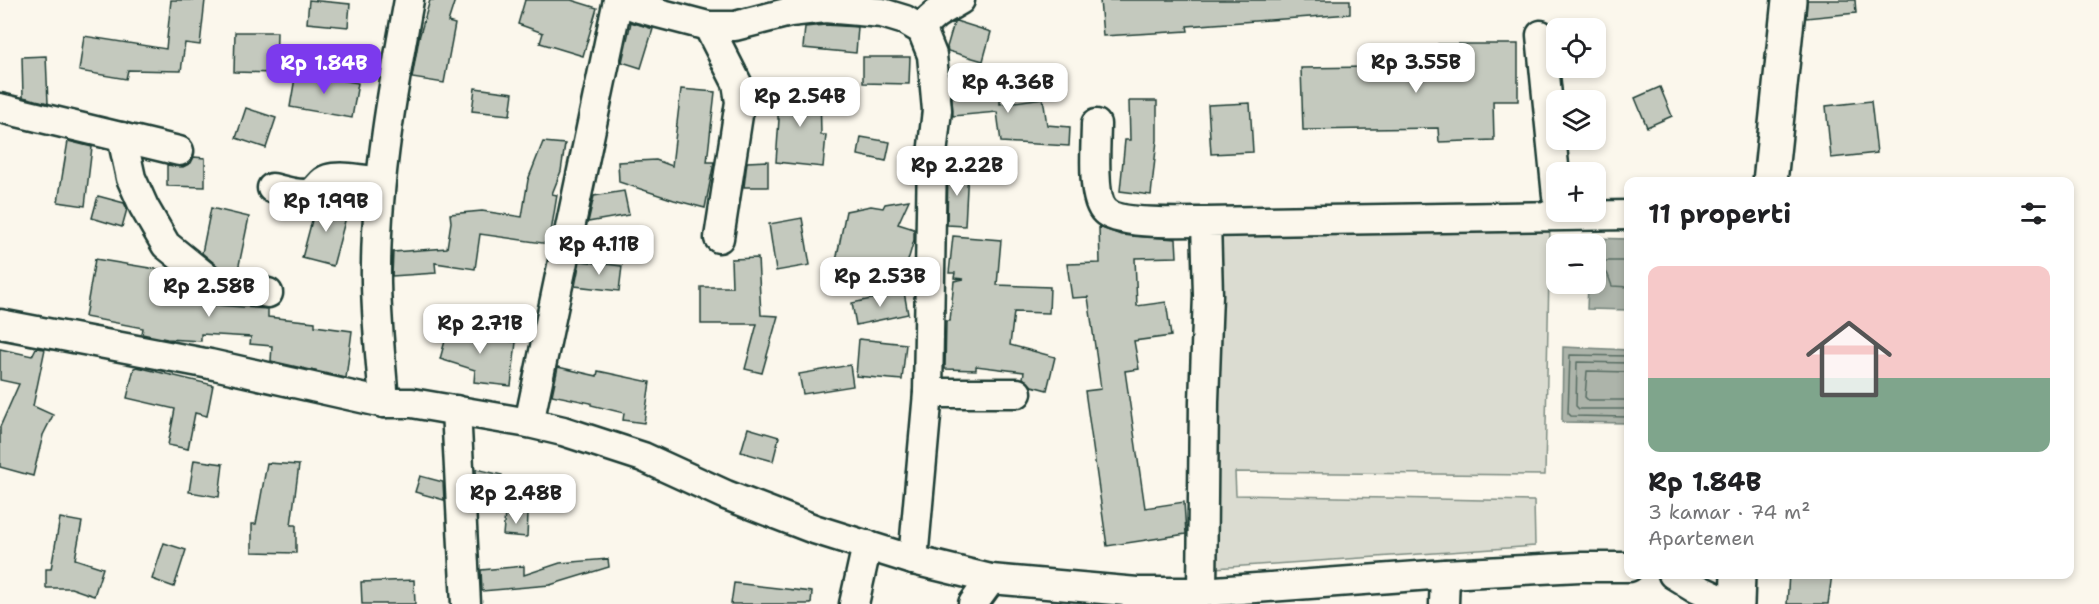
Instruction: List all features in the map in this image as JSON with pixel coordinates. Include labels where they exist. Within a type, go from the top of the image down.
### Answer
[{"type":"main road","points":[[1771,177],[1789,0]]},
{"type":"main road","points":[[1737,604],[1738,579]]},
{"type":"street","points":[[384,403],[376,268],[380,182],[391,101],[409,0]]},
{"type":"street","points":[[529,423],[618,0],[639,8],[708,26],[735,26],[825,4],[882,13],[905,20],[920,28],[932,55],[937,110],[932,155],[928,393],[913,560]]},
{"type":"street","points":[[920,28],[936,14],[960,0]]},
{"type":"street","points":[[708,26],[737,83],[740,102],[719,238]]},
{"type":"street","points":[[1541,35],[1553,162]]},
{"type":"street","points":[[0,108],[179,151]]},
{"type":"street","points":[[1096,124],[1098,197],[1105,212],[1114,217],[1137,221],[1206,222],[1546,208]]},
{"type":"street","points":[[122,137],[131,178],[144,207],[166,244],[212,282],[268,293]]},
{"type":"street","points":[[272,188],[307,194],[314,191],[322,181],[328,178],[380,182]]},
{"type":"street","points":[[1606,213],[1624,215]]},
{"type":"street","points":[[1202,592],[1204,400],[1208,295],[1206,222]]},
{"type":"street","points":[[0,324],[210,364],[384,403],[412,403],[563,431],[643,457],[726,495],[814,529],[913,560],[991,579],[1136,598],[1445,574],[1624,567]]},
{"type":"street","points":[[928,393],[1017,393]]},
{"type":"street","points":[[456,410],[466,604]]},
{"type":"street","points":[[854,604],[867,545]]},
{"type":"street","points":[[1443,604],[1445,574]]},
{"type":"street","points":[[973,604],[991,579]]},
{"type":"street","points":[[1681,579],[1730,604]]},
{"type":"shaded area","points":[[1550,224],[1550,234],[1546,234],[1546,294],[1549,294],[1545,475],[1235,472],[1236,495],[1534,501],[1535,546],[1215,568],[1212,228]]},
{"type":"water","points":[[1606,238],[1624,239],[1624,310],[1587,309],[1588,294],[1606,294]]},
{"type":"water","points":[[1563,347],[1624,350],[1624,423],[1562,422]]},
{"type":"building","points":[[171,0],[205,0],[200,45],[185,43],[181,71],[128,70],[126,79],[79,71],[84,36],[166,49]]},
{"type":"building","points":[[309,0],[350,4],[348,27],[307,23]]},
{"type":"building","points":[[430,0],[455,0],[448,22],[455,24],[444,83],[412,78],[419,38]]},
{"type":"building","points":[[525,0],[571,0],[597,8],[583,56],[540,43],[543,33],[518,24]]},
{"type":"building","points":[[1100,0],[1350,0],[1350,14],[1187,26],[1188,31],[1103,36]]},
{"type":"building","points":[[1807,0],[1855,0],[1856,13],[1806,18]]},
{"type":"building","points":[[956,21],[991,32],[983,61],[948,51],[947,47]]},
{"type":"building","points":[[631,22],[653,29],[641,68],[622,62]]},
{"type":"building","points":[[825,25],[858,27],[856,53],[803,48],[805,27]]},
{"type":"building","points":[[235,32],[277,32],[276,73],[234,72]]},
{"type":"building","points":[[1438,44],[1518,44],[1518,101],[1493,101],[1494,140],[1439,142],[1438,128],[1303,130],[1301,68],[1437,66]]},
{"type":"building","points":[[46,56],[48,103],[23,97],[22,57]]},
{"type":"building","points":[[863,57],[910,57],[909,84],[863,83]]},
{"type":"building","points":[[296,72],[358,83],[352,118],[290,107]]},
{"type":"building","points":[[1001,80],[1000,104],[1043,98],[1047,125],[1070,127],[1069,146],[1001,142],[997,112],[953,116],[951,83]]},
{"type":"building","points":[[1660,87],[1672,116],[1647,127],[1635,98]]},
{"type":"building","points":[[475,88],[513,93],[510,115],[472,111]]},
{"type":"building","points":[[681,89],[715,92],[707,162],[714,162],[705,208],[619,182],[618,162],[656,160],[672,166]]},
{"type":"building","points":[[778,90],[820,90],[821,135],[826,135],[823,167],[776,162],[779,119]]},
{"type":"building","points":[[1129,101],[1157,101],[1157,140],[1151,195],[1120,191],[1125,140],[1130,140]]},
{"type":"building","points":[[1871,101],[1877,153],[1831,158],[1826,106]]},
{"type":"building","points":[[1250,103],[1253,152],[1211,154],[1208,105]]},
{"type":"building","points":[[246,108],[276,118],[266,148],[236,138]]},
{"type":"building","points":[[861,137],[890,142],[886,161],[858,155]]},
{"type":"building","points":[[68,141],[92,147],[85,206],[58,202]]},
{"type":"building","points":[[543,142],[565,144],[561,171],[552,194],[557,195],[549,244],[480,234],[475,269],[435,263],[436,273],[392,276],[393,252],[447,248],[450,214],[482,211],[522,217],[528,180]]},
{"type":"building","points":[[194,157],[205,158],[205,187],[167,186],[167,165],[183,167],[191,163]]},
{"type":"building","points":[[768,161],[768,187],[744,187],[747,162]]},
{"type":"building","points":[[948,168],[968,169],[965,226],[947,225]]},
{"type":"building","points":[[624,191],[629,215],[588,222],[594,196]]},
{"type":"building","points":[[98,196],[124,203],[127,209],[122,227],[92,218]]},
{"type":"building","points":[[909,200],[898,224],[914,229],[914,240],[905,271],[836,261],[846,211],[871,206],[883,208],[885,204]]},
{"type":"building","points":[[328,201],[349,206],[333,266],[302,258],[315,209]]},
{"type":"building","points":[[211,208],[249,217],[238,270],[219,267],[202,253]]},
{"type":"building","points":[[802,218],[810,265],[776,271],[769,224]]},
{"type":"building","points":[[1099,227],[1121,235],[1176,239],[1177,257],[1135,258],[1137,306],[1166,302],[1171,336],[1134,341],[1139,369],[1125,371],[1145,508],[1184,502],[1186,534],[1107,546],[1085,391],[1101,389],[1088,297],[1072,298],[1067,264],[1100,263]]},
{"type":"building","points":[[953,236],[1001,240],[997,285],[1050,287],[1049,313],[1014,312],[1010,345],[1055,357],[1047,390],[1032,386],[1023,378],[1024,372],[976,366],[976,370],[945,369],[946,321],[950,321],[954,281],[964,279],[954,278],[955,273],[949,273]]},
{"type":"building","points":[[758,258],[761,315],[778,316],[762,373],[745,369],[757,324],[701,324],[701,287],[732,287],[731,259]]},
{"type":"building","points":[[95,259],[174,272],[178,276],[174,296],[204,299],[203,304],[268,309],[268,317],[315,322],[315,326],[352,331],[346,378],[271,361],[272,346],[250,344],[251,337],[201,334],[201,341],[167,339],[142,334],[143,328],[85,317]]},
{"type":"building","points":[[580,261],[622,266],[619,291],[575,286]]},
{"type":"building","points":[[904,292],[908,314],[856,325],[852,303]]},
{"type":"building","points":[[451,319],[473,325],[469,337],[516,342],[511,386],[474,382],[475,370],[440,359]]},
{"type":"building","points":[[859,339],[906,344],[902,380],[856,376]]},
{"type":"building","points":[[36,348],[45,349],[33,406],[53,415],[43,435],[33,476],[0,467],[0,427],[19,384],[0,380],[0,349],[32,356]]},
{"type":"building","points":[[850,365],[853,386],[803,394],[799,374]]},
{"type":"building","points":[[558,367],[597,376],[598,371],[650,382],[644,423],[623,420],[624,413],[552,395]]},
{"type":"building","points":[[134,368],[213,385],[207,416],[195,413],[188,449],[168,445],[175,409],[127,398]]},
{"type":"building","points":[[748,428],[779,437],[773,461],[741,452]]},
{"type":"building","points":[[194,460],[223,464],[219,497],[189,492]]},
{"type":"building","points":[[267,463],[299,465],[291,525],[296,525],[296,553],[252,552],[252,524],[256,524]]},
{"type":"building","points":[[476,469],[502,475],[500,495],[477,489]]},
{"type":"building","points":[[420,476],[443,482],[444,500],[415,492]]},
{"type":"building","points":[[505,513],[528,514],[527,537],[503,535]]},
{"type":"building","points":[[60,518],[82,522],[75,559],[103,568],[94,596],[71,588],[46,588],[46,569],[51,569]]},
{"type":"building","points":[[164,543],[186,550],[174,587],[152,579]]},
{"type":"building","points":[[608,559],[609,567],[550,585],[482,591],[481,570],[524,566],[524,575],[560,563]]},
{"type":"building","points":[[1789,579],[1831,579],[1828,604],[1787,604]]},
{"type":"building","points":[[414,580],[415,604],[362,604],[361,582]]},
{"type":"building","points":[[734,583],[812,592],[811,604],[731,604]]}]
